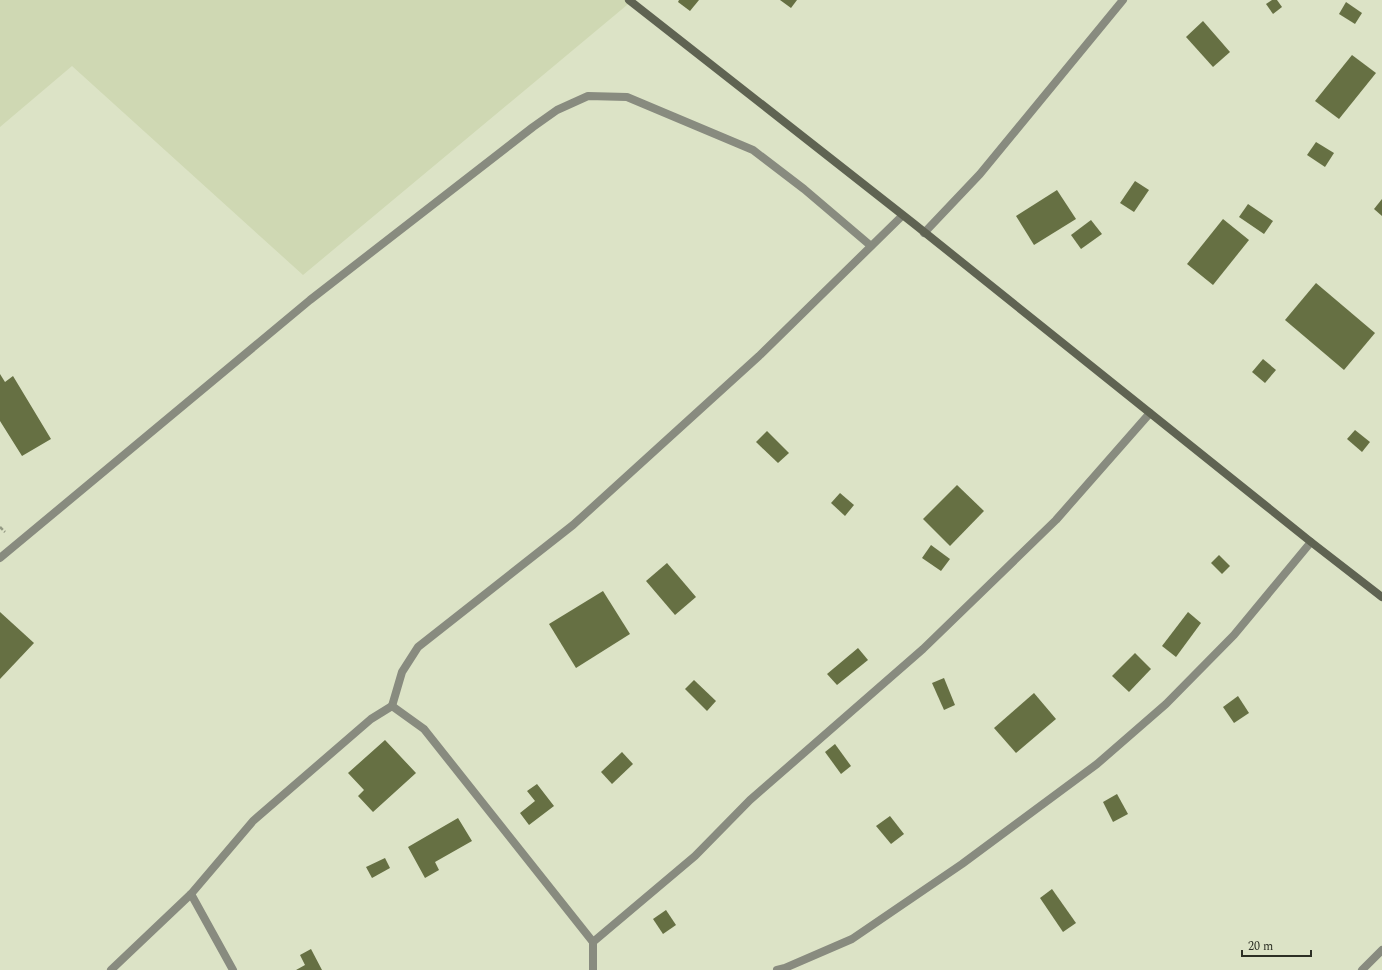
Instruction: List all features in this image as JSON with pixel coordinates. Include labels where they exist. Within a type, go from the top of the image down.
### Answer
[{"type":"street","points":[[629,0],[1382,597]]},
{"type":"street","points":[[924,233],[980,174],[1123,0]]},
{"type":"street","points":[[0,558],[317,295],[533,127],[557,110],[588,96],[627,98],[753,150],[804,189],[871,246]]},
{"type":"street","points":[[111,970],[191,894],[253,821],[371,719],[392,706],[402,672],[418,647],[579,520],[759,356],[902,216]]},
{"type":"street","points":[[593,942],[695,856],[750,800],[923,650],[1056,520],[1150,413]]},
{"type":"street","points":[[777,970],[852,940],[962,864],[1097,764],[1166,704],[1234,635],[1311,542]]},
{"type":"street","points":[[392,706],[424,729],[593,942],[593,970]]},
{"type":"street","points":[[191,894],[233,970]]},
{"type":"street","points":[[1362,970],[1382,950]]},
{"type":"shaded area","points":[[0,0],[633,0],[303,275],[72,66],[0,127]]},
{"type":"building","points":[[679,0],[699,0],[690,11],[678,2]]},
{"type":"building","points":[[780,0],[797,0],[791,8]]},
{"type":"building","points":[[1272,0],[1277,0],[1282,7],[1273,14],[1266,4]]},
{"type":"building","points":[[1346,2],[1362,13],[1355,24],[1339,14]]},
{"type":"building","points":[[1203,21],[1230,52],[1213,67],[1186,37]]},
{"type":"building","points":[[1352,55],[1376,73],[1339,119],[1315,101]]},
{"type":"building","points":[[1316,142],[1334,153],[1325,167],[1307,155]]},
{"type":"building","points":[[1135,181],[1149,190],[1134,212],[1120,203]]},
{"type":"building","points":[[1057,190],[1076,219],[1034,245],[1016,216]]},
{"type":"building","points":[[1382,199],[1382,216],[1374,209]]},
{"type":"building","points":[[1248,204],[1273,221],[1264,234],[1239,217]]},
{"type":"building","points":[[1223,219],[1249,240],[1213,285],[1187,264]]},
{"type":"building","points":[[1091,220],[1102,234],[1081,249],[1071,235]]},
{"type":"building","points":[[1316,283],[1375,333],[1344,370],[1285,320]]},
{"type":"building","points":[[1263,359],[1276,370],[1265,383],[1252,372]]},
{"type":"building","points":[[0,374],[5,382],[13,376],[51,439],[22,456],[0,421]]},
{"type":"building","points":[[1355,430],[1370,442],[1362,452],[1347,439]]},
{"type":"building","points":[[767,431],[789,453],[778,463],[756,442]]},
{"type":"building","points":[[957,485],[984,511],[950,546],[923,519]]},
{"type":"building","points":[[840,493],[854,505],[845,516],[831,503]]},
{"type":"building","points":[[931,545],[950,559],[941,571],[922,558]]},
{"type":"building","points":[[1219,555],[1230,566],[1222,574],[1211,563]]},
{"type":"building","points":[[667,563],[696,597],[675,615],[646,581]]},
{"type":"building","points":[[603,591],[630,634],[576,668],[549,624]]},
{"type":"building","points":[[0,612],[34,643],[0,679]]},
{"type":"building","points":[[1188,612],[1201,623],[1176,657],[1162,646]]},
{"type":"building","points":[[858,648],[868,660],[837,685],[827,674]]},
{"type":"building","points":[[1135,653],[1151,669],[1129,692],[1112,676]]},
{"type":"building","points":[[944,678],[955,705],[944,710],[932,683]]},
{"type":"building","points":[[694,680],[716,701],[707,711],[685,689]]},
{"type":"building","points":[[1034,693],[1056,719],[1016,753],[994,728]]},
{"type":"building","points":[[1238,696],[1249,713],[1234,723],[1223,707]]},
{"type":"building","points":[[385,740],[416,773],[373,812],[358,796],[364,790],[348,773]]},
{"type":"building","points":[[835,744],[851,766],[841,774],[825,752]]},
{"type":"building","points":[[622,752],[633,764],[612,784],[601,772]]},
{"type":"building","points":[[537,784],[554,806],[529,825],[520,813],[535,801],[527,791]]},
{"type":"building","points":[[1117,794],[1128,814],[1113,822],[1103,802]]},
{"type":"building","points":[[890,816],[904,834],[891,844],[876,826]]},
{"type":"building","points":[[458,818],[472,841],[435,862],[439,870],[425,878],[408,847]]},
{"type":"building","points":[[385,858],[390,868],[372,878],[366,867]]},
{"type":"building","points":[[1052,889],[1076,923],[1063,932],[1040,898]]},
{"type":"building","points":[[666,910],[676,925],[663,934],[653,919]]},
{"type":"building","points":[[311,949],[322,970],[296,970],[305,965],[300,955]]}]
